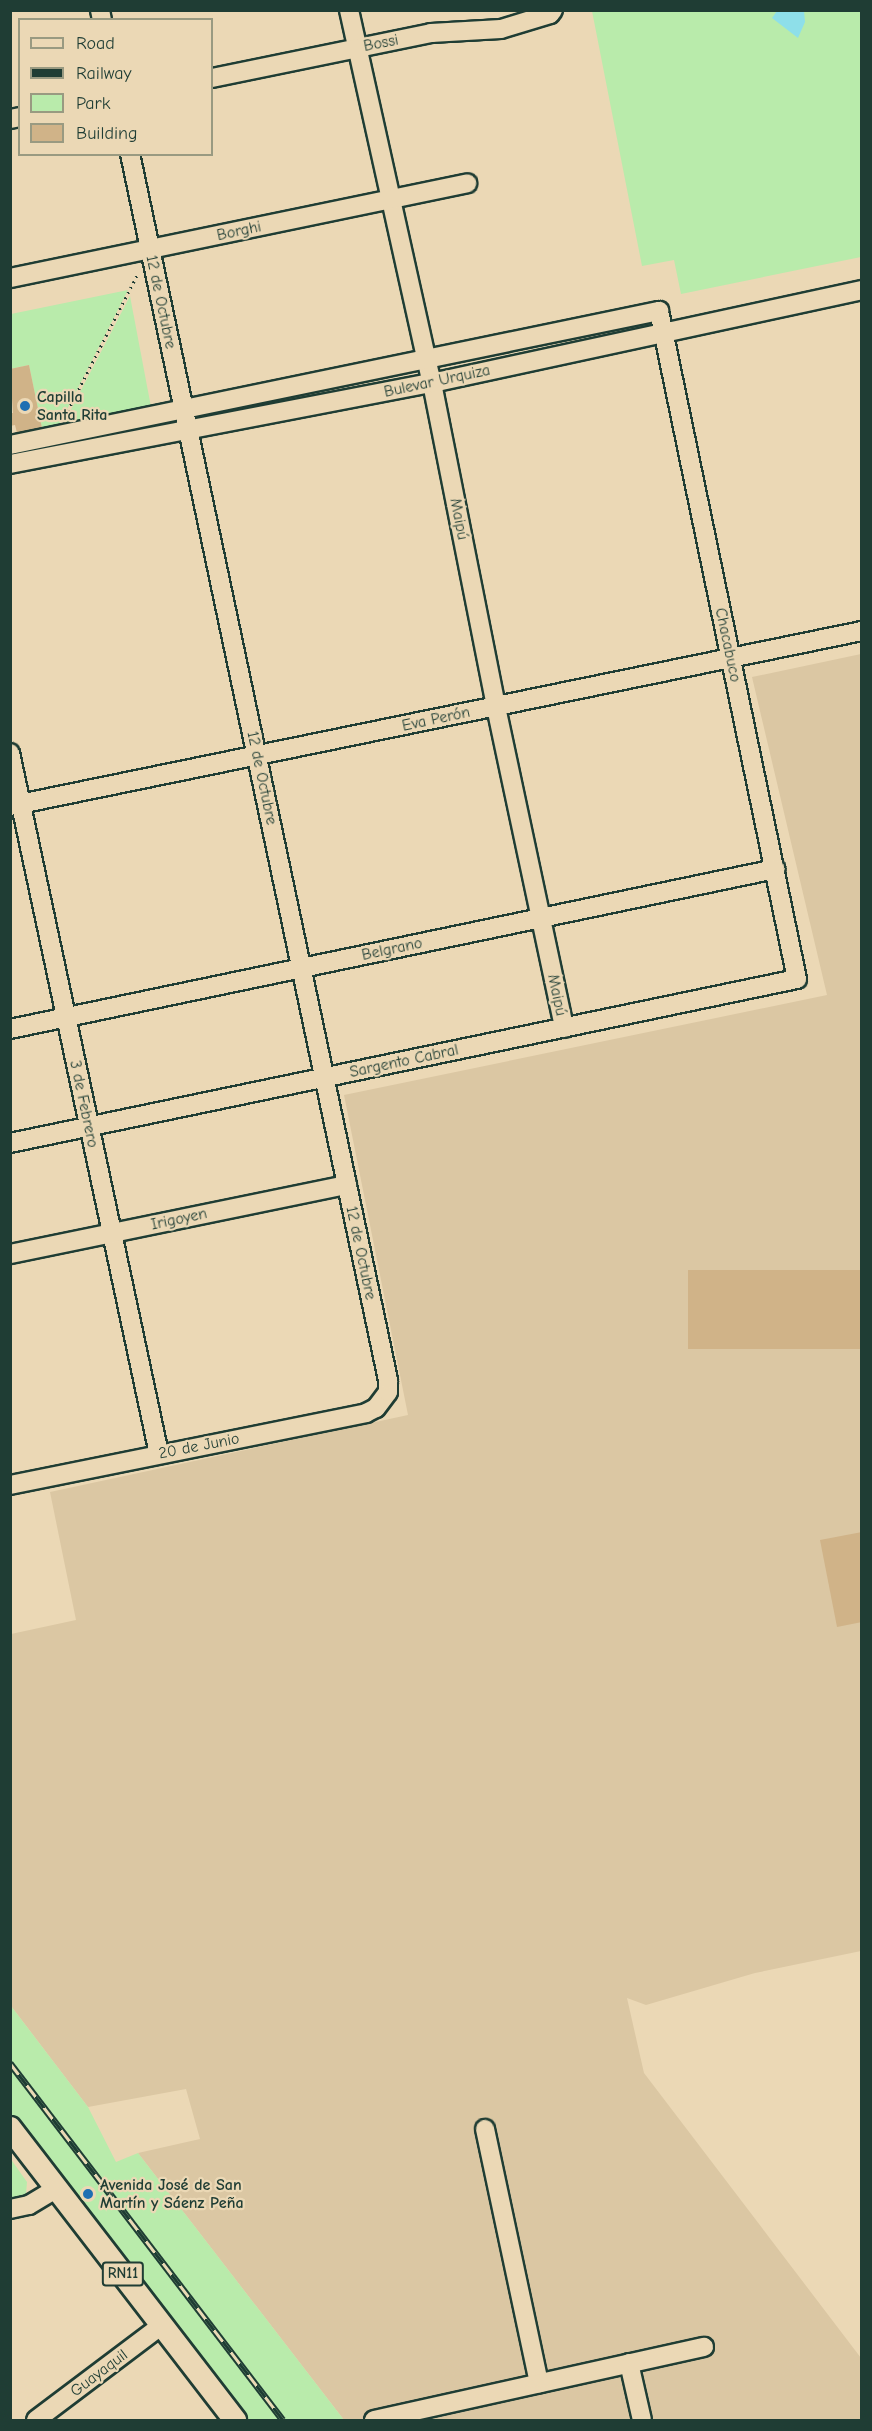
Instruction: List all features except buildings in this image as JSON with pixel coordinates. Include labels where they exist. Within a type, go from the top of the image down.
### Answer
[{"type":"main road","name":"RN11","points":[[10,2128],[235,2421]]},
{"type":"street","name":"Maipú","points":[[349,10],[389,200],[432,382],[496,707],[564,1028]]},
{"type":"street","name":"Bossi","points":[[213,78],[431,33],[501,29],[552,12]]},
{"type":"street","name":"12 de Octubre","points":[[130,156],[388,1380],[388,1392],[383,1400]]},
{"type":"street","name":"Borghi","points":[[10,278],[467,183]]},
{"type":"street","name":"Bulevar Urquiza","points":[[10,464],[432,382],[861,290]]},
{"type":"street","name":"Bulevar Urquiza","points":[[10,445],[427,361],[659,311]]},
{"type":"street","name":"Chacabuco","points":[[659,311],[797,980]]},
{"type":"street","name":"Eva Perón","points":[[16,805],[861,632]]},
{"type":"street","name":"3 de Febrero","points":[[10,753],[16,805],[66,1017],[159,1454]]},
{"type":"street","name":"Belgrano","points":[[10,1029],[775,869]]},
{"type":"street","name":"Sargento Cabral","points":[[10,1143],[797,980]]},
{"type":"street","name":"Irigoyen","points":[[10,1254],[347,1185]]},
{"type":"street","name":"20 de Junio","points":[[10,1485],[366,1413],[376,1408],[383,1400]]},
{"type":"street","points":[[485,2128],[539,2383]]},
{"type":"street","points":[[10,2209],[29,2205],[57,2188]]},
{"type":"street","name":"Guayaquil","points":[[36,2421],[162,2325]]},
{"type":"street","points":[[374,2421],[704,2347]]},
{"type":"street","points":[[629,2363],[642,2421]]},
{"type":"path","points":[[55,436],[150,249]]},
{"type":"shaded area","points":[[861,654],[861,1951],[755,1973],[646,2005],[627,1998],[644,2073],[861,2358],[861,2420],[344,2420],[138,2153],[200,2139],[186,2089],[88,2107],[11,2006],[11,1634],[76,1620],[50,1492],[408,1415],[344,1095],[827,995],[752,677]]},
{"type":"green space","points":[[592,11],[861,11],[861,257],[681,294],[674,260],[642,266]]},
{"type":"green space","points":[[128,290],[59,425],[42,428],[29,365],[11,369],[11,314]]},
{"type":"green space","points":[[130,296],[151,407],[64,423]]},
{"type":"green space","points":[[11,2006],[88,2107],[116,2162],[138,2153],[344,2420],[235,2420],[11,2128]]},
{"type":"green space","points":[[10,2158],[27,2182],[26,2194],[11,2203]]},
{"type":"water","points":[[777,11],[804,11],[805,22],[798,38],[772,18]]},
{"type":"railway","points":[[10,2063],[283,2420]]},
{"type":"place","name":"Capilla Santa Rita","points":[[25,406]]},
{"type":"place","name":"Avenida José de San Martín y Sáenz Peña","points":[[88,2194]]}]
